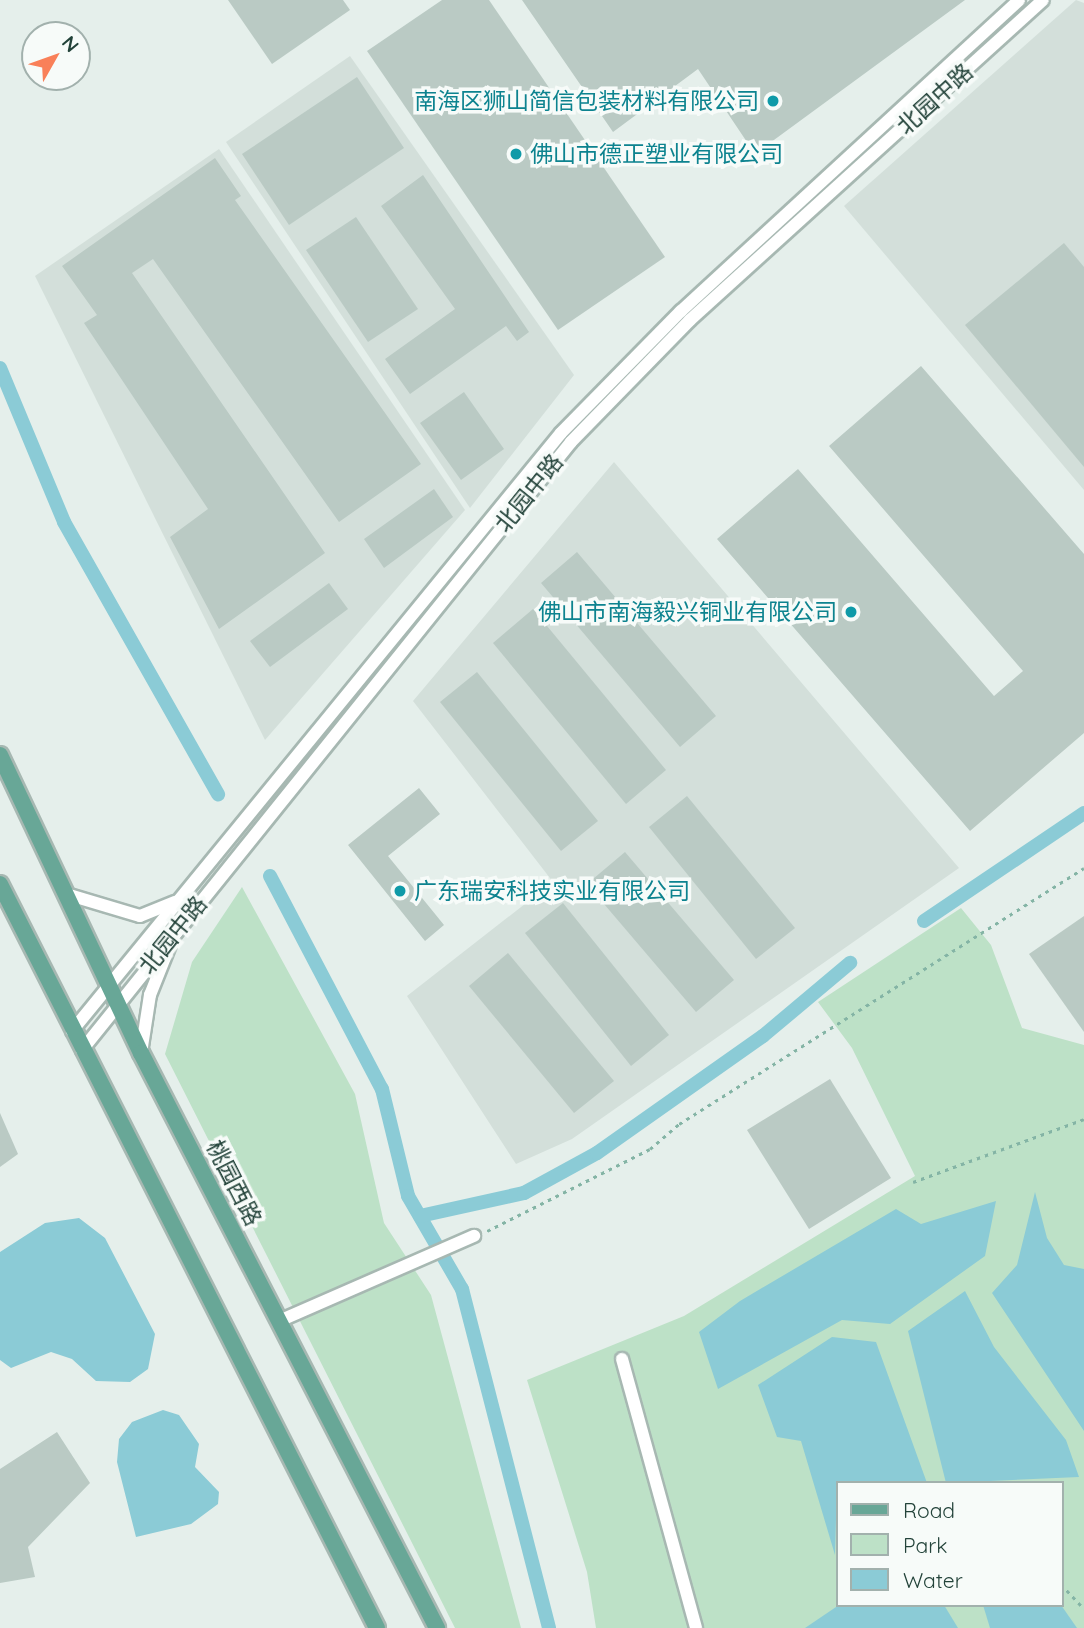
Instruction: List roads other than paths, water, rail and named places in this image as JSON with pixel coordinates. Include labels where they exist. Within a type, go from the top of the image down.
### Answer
[{"type":"main road","name":"桃园西路","points":[[0,755],[142,1053],[437,1628]]},
{"type":"main road","points":[[0,884],[72,1031],[377,1628]]},
{"type":"street","name":"北园中路","points":[[72,1031],[561,433],[681,311],[1019,0]]},
{"type":"street","name":"北园中路","points":[[82,1050],[589,422],[690,320],[1043,0]]},
{"type":"street","points":[[66,894],[140,916],[178,901]]},
{"type":"street","points":[[142,1053],[150,995],[174,934]]},
{"type":"street","points":[[279,1321],[474,1236]]},
{"type":"street","points":[[622,1359],[696,1628]]},
{"type":"water","points":[[1035,1192],[1047,1238],[1064,1265],[1084,1269],[1084,1431],[992,1293],[1017,1265]]},
{"type":"water","points":[[996,1201],[985,1256],[890,1324],[842,1320],[718,1389],[699,1332],[740,1301],[896,1209],[921,1224]]},
{"type":"water","points":[[79,1218],[105,1238],[155,1334],[148,1369],[130,1382],[96,1381],[72,1359],[51,1352],[11,1368],[0,1360],[0,1252],[45,1223]]},
{"type":"water","points":[[965,1291],[994,1347],[1066,1440],[1079,1477],[946,1481],[908,1331]]},
{"type":"water","points":[[832,1337],[876,1342],[926,1481],[836,1481],[835,1555],[801,1441],[777,1437],[758,1385]]},
{"type":"water","points":[[163,1410],[179,1415],[199,1444],[195,1467],[219,1492],[218,1504],[191,1524],[136,1537],[117,1462],[119,1439],[132,1422]]},
{"type":"water","points":[[836,1607],[945,1607],[958,1628],[805,1628]]},
{"type":"water","points":[[984,1607],[1062,1607],[1077,1628],[990,1628]]},
{"type":"waterway","points":[[0,368],[64,522],[218,794]]},
{"type":"waterway","points":[[924,921],[1084,813]]},
{"type":"waterway","points":[[270,876],[382,1089],[408,1196],[462,1289],[549,1628]]},
{"type":"waterway","points":[[420,1216],[524,1193],[597,1153],[763,1036],[850,963]]},
{"type":"place","name":"南海区狮山简信包装材料有限公司","points":[[773,101]]},
{"type":"place","name":"佛山市德正塑业有限公司","points":[[516,154]]},
{"type":"place","name":"佛山市南海毅兴铜业有限公司","points":[[851,612]]},
{"type":"place","name":"广东瑞安科技实业有限公司","points":[[400,891]]}]
